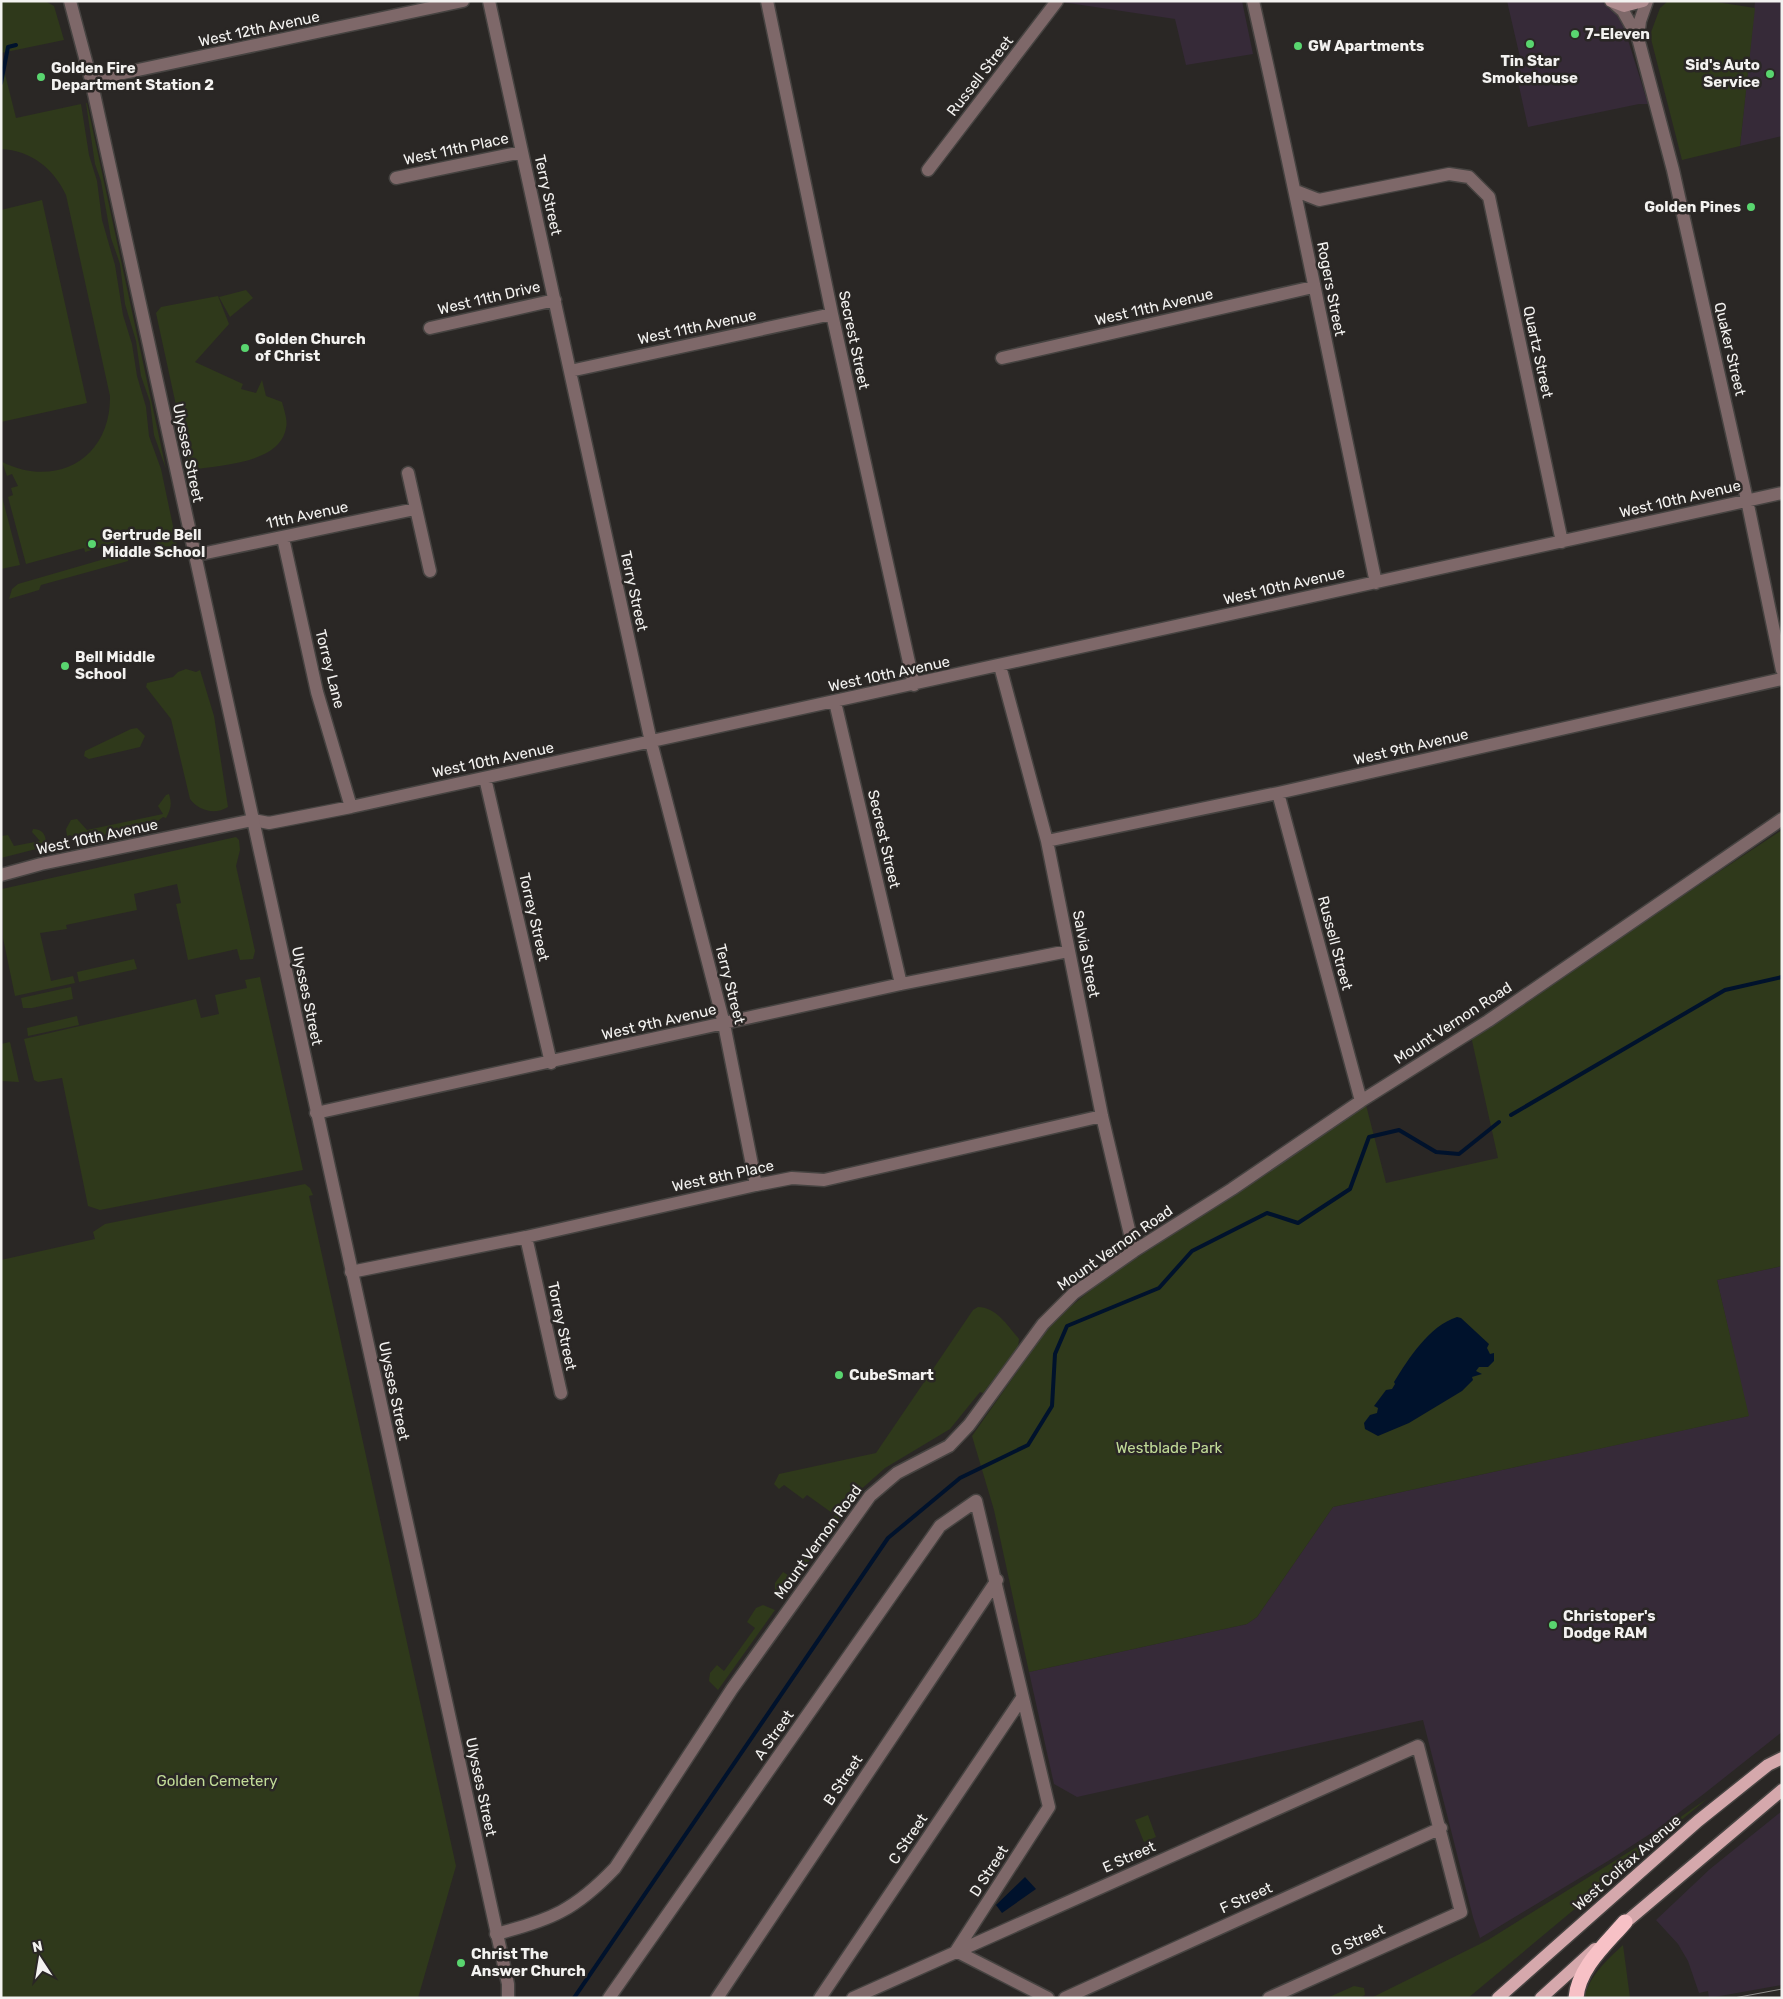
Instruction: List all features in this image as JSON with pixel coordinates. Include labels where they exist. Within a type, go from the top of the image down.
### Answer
[{"type":"highway","points":[[1576,1998],[1580,1979],[1625,1922]]},
{"type":"main road","points":[[1613,3],[1632,6],[1645,1]]},
{"type":"main road","name":"West Colfax Avenue","points":[[1498,1998],[1698,1822],[1768,1765],[1782,1758]]},
{"type":"main road","points":[[1541,1998],[1625,1922],[1782,1790]]},
{"type":"street","name":"Ulysses Street","points":[[70,1],[91,80],[508,1984],[508,1998]]},
{"type":"street","name":"West 12th Avenue","points":[[91,80],[463,1]]},
{"type":"street","name":"Terry Street","points":[[489,1],[651,742],[724,1024],[756,1185]]},
{"type":"street","name":"Secrest Street","points":[[767,1],[832,314],[914,685]]},
{"type":"street","name":"Russell Street","points":[[928,170],[1057,1]]},
{"type":"street","name":"Rogers Street","points":[[1253,1],[1296,190],[1313,287],[1376,583]]},
{"type":"street","name":"Quaker Street","points":[[1638,38],[1645,1]]},
{"type":"street","name":"Quaker Street","points":[[1613,3],[1623,11],[1638,38],[1673,170],[1747,500],[1782,670]]},
{"type":"street","name":"West 11th Place","points":[[396,178],[522,152]]},
{"type":"street","name":"Quartz Street","points":[[1296,190],[1320,200],[1448,174],[1469,177],[1489,197],[1562,542]]},
{"type":"street","name":"West 11th Avenue","points":[[1002,358],[1313,287]]},
{"type":"street","name":"West 11th Drive","points":[[430,328],[555,300]]},
{"type":"street","name":"West 11th Avenue","points":[[570,371],[832,314]]},
{"type":"street","points":[[408,473],[430,571]]},
{"type":"street","name":"West 10th Avenue","points":[[1,875],[41,864],[252,820],[269,822],[351,807],[914,685],[1782,493]]},
{"type":"street","name":"11th Avenue","points":[[193,550],[199,554],[206,553],[415,509]]},
{"type":"street","name":"Torrey Lane","points":[[283,538],[317,692],[351,807]]},
{"type":"street","name":"Salvia Street","points":[[1000,666],[1047,841],[1102,1116],[1134,1251]]},
{"type":"street","name":"West 9th Avenue","points":[[1047,841],[1278,794],[1782,679]]},
{"type":"street","name":"Secrest Street","points":[[835,702],[901,984]]},
{"type":"street","name":"Torrey Street","points":[[485,778],[551,1063]]},
{"type":"street","name":"Russell Street","points":[[1278,794],[1361,1102]]},
{"type":"street","name":"Mount Vernon Road","points":[[496,1934],[539,1923],[570,1907],[591,1894],[615,1868],[732,1689],[870,1496],[896,1473],[949,1446],[969,1425],[1043,1324],[1074,1294],[1134,1251],[1232,1189],[1361,1102],[1496,1015],[1782,819]]},
{"type":"street","name":"West 9th Avenue","points":[[316,1113],[551,1063],[901,984],[1068,951]]},
{"type":"street","name":"West 8th Place","points":[[351,1272],[526,1237],[756,1185],[792,1178],[824,1180],[1102,1116]]},
{"type":"street","name":"Torrey Street","points":[[526,1237],[560,1393]]},
{"type":"street","name":"A Street","points":[[609,1998],[940,1526],[976,1501],[996,1580]]},
{"type":"street","points":[[996,1580],[1022,1698]]},
{"type":"street","name":"B Street","points":[[717,1998],[996,1580]]},
{"type":"street","name":"D Street","points":[[956,1952],[1049,1807],[1022,1698]]},
{"type":"street","name":"C Street","points":[[820,1998],[1022,1698]]},
{"type":"street","name":"E Street","points":[[853,1998],[1418,1746],[1441,1828]]},
{"type":"street","name":"G Street","points":[[1269,1998],[1461,1912],[1441,1828]]},
{"type":"street","name":"F Street","points":[[1064,1998],[1441,1828]]},
{"type":"street","points":[[956,1952],[1048,1998]]},
{"type":"shaded area","points":[[1055,1],[1242,1],[1253,54],[1186,65],[1175,19]]},
{"type":"shaded area","points":[[1507,1],[1601,1],[1614,11],[1624,27],[1648,104],[1639,104],[1528,127],[1515,68],[1522,66]]},
{"type":"shaded area","points":[[1755,1],[1782,1],[1782,136],[1740,146]]},
{"type":"shaded area","points":[[1782,1266],[1782,1732],[1653,1832],[1480,1938],[1423,1720],[1077,1797],[1054,1784],[1029,1672],[1247,1624],[1257,1617],[1333,1507],[1748,1416],[1717,1280]]},
{"type":"shaded area","points":[[1782,1811],[1782,1985],[1709,1998],[1708,1991],[1699,1993],[1688,1961],[1678,1944],[1656,1920],[1710,1869]]},
{"type":"green space","points":[[1,1],[45,1],[54,6],[64,40],[1,53]]},
{"type":"green space","points":[[1668,1],[1710,1],[1755,8],[1740,146],[1682,160],[1650,35],[1660,8]]},
{"type":"green space","points":[[1,58],[16,118],[81,104],[89,155],[97,181],[102,220],[115,265],[123,315],[132,344],[137,376],[146,407],[149,436],[161,469],[177,545],[165,546],[147,538],[135,537],[85,552],[84,548],[26,564],[8,497],[13,495],[11,488],[18,486],[12,474],[7,476],[2,462],[22,469],[42,472],[61,469],[77,462],[91,451],[101,436],[108,418],[110,396],[66,195],[48,169],[32,157],[12,150],[1,149]]},
{"type":"green space","points":[[86,103],[166,469],[154,435],[150,402],[141,376],[136,341],[125,304],[120,264],[111,238],[101,181],[95,164]]},
{"type":"green space","points":[[42,200],[87,403],[1,422],[1,210]]},
{"type":"green space","points":[[246,290],[253,298],[230,317],[219,297]]},
{"type":"green space","points":[[218,296],[229,324],[195,362],[243,384],[241,389],[256,393],[262,380],[266,396],[282,402],[286,418],[286,428],[281,440],[273,449],[261,456],[232,464],[190,470],[156,313],[161,307]]},
{"type":"green space","points":[[1,493],[20,565],[1,569]]},
{"type":"green space","points":[[125,553],[128,555],[128,561],[41,585],[39,590],[9,599],[12,589],[18,584]]},
{"type":"green space","points":[[186,669],[196,672],[200,670],[214,716],[228,807],[218,811],[203,809],[190,799],[171,719],[146,687],[147,683],[173,677],[178,672]]},
{"type":"green space","points":[[137,728],[145,736],[140,747],[89,759],[84,756],[85,751],[131,729]]},
{"type":"green space","points":[[169,794],[171,804],[168,815],[154,824],[81,840],[70,835],[67,836],[66,829],[71,820],[77,819],[87,830],[163,814],[158,806],[166,795]]},
{"type":"green space","points":[[33,829],[42,832],[45,836],[46,841],[43,841],[40,848],[1,858],[1,836],[8,835],[14,846],[40,841],[32,832]]},
{"type":"green space","name":"Westblade Park","points":[[1782,830],[1782,1266],[1717,1280],[1749,1416],[1333,1507],[1257,1617],[1247,1624],[1029,1672],[994,1510],[972,1436],[1045,1332],[1069,1308],[1098,1284],[1366,1105],[1386,1183],[1498,1158],[1471,1036]]},
{"type":"green space","points":[[236,837],[239,840],[240,850],[236,866],[255,951],[253,959],[240,960],[237,949],[188,960],[176,904],[181,903],[177,884],[134,894],[137,910],[66,925],[67,929],[40,933],[51,981],[73,976],[75,983],[15,996],[3,938],[2,889]]},
{"type":"green space","points":[[134,959],[137,969],[79,982],[77,972]]},
{"type":"green space","points":[[260,977],[303,1170],[100,1210],[88,1206],[62,1078],[38,1082],[34,1080],[24,1039],[196,999],[201,1018],[219,1014],[215,995],[247,988],[245,980]]},
{"type":"green space","points":[[71,987],[73,999],[32,1008],[23,1008],[21,998]]},
{"type":"green space","points":[[77,1016],[79,1025],[28,1036],[27,1028]]},
{"type":"green space","points":[[10,1042],[19,1082],[1,1081],[1,1044]]},
{"type":"green space","name":"Golden Cemetery","points":[[305,1184],[310,1188],[313,1195],[309,1196],[456,1866],[418,1998],[1,1998],[1,1260],[95,1239],[93,1232],[105,1224]]},
{"type":"green space","points":[[978,1307],[990,1310],[1006,1323],[1019,1339],[1018,1347],[983,1393],[980,1392],[950,1429],[885,1468],[857,1493],[782,1599],[775,1590],[775,1583],[783,1572],[791,1577],[835,1515],[807,1495],[803,1499],[784,1485],[779,1489],[774,1484],[779,1474],[876,1453],[973,1310]]},
{"type":"green space","points":[[763,1605],[775,1610],[718,1690],[709,1681],[710,1673],[717,1665],[724,1671],[755,1628],[747,1622],[756,1608]]},
{"type":"green space","points":[[1708,1798],[1468,1998],[1371,1998],[1488,1940],[1640,1845]]},
{"type":"green space","points":[[1148,1815],[1156,1837],[1144,1842],[1135,1820]]},
{"type":"green space","points":[[1623,1945],[1630,1998],[1584,1998],[1594,1975]]},
{"type":"green space","points":[[1354,1986],[1364,1988],[1365,1995],[1359,1998],[1327,1998]]},
{"type":"water","points":[[1457,1317],[1461,1318],[1489,1344],[1487,1348],[1490,1354],[1494,1353],[1494,1361],[1488,1367],[1479,1367],[1476,1371],[1482,1374],[1472,1377],[1473,1380],[1462,1391],[1409,1423],[1378,1436],[1365,1429],[1364,1423],[1370,1415],[1377,1413],[1378,1408],[1374,1406],[1386,1390],[1392,1389],[1395,1384],[1394,1382],[1413,1353],[1437,1328]]},
{"type":"water","points":[[1025,1877],[1036,1889],[1002,1913],[996,1905]]},
{"type":"waterway","points":[[1,83],[8,47],[16,45]]},
{"type":"waterway","points":[[1511,1115],[1725,990],[1782,977]]},
{"type":"waterway","points":[[574,1998],[888,1538],[960,1478],[1028,1445],[1052,1406],[1055,1354],[1067,1326],[1159,1288],[1192,1251],[1267,1213],[1298,1223],[1350,1189],[1369,1137],[1399,1130],[1436,1152],[1459,1154],[1499,1122]]},
{"type":"tram line","points":[[1734,1998],[1782,1989]]},
{"type":"place","name":"7-Eleven","points":[[1575,34]]},
{"type":"place","name":"Tin Star Smokehouse","points":[[1530,44]]},
{"type":"place","name":"GW Apartments","points":[[1298,46]]},
{"type":"place","name":"Sid's Auto Service","points":[[1770,74]]},
{"type":"place","name":"Golden Fire Department Station 2","points":[[41,77]]},
{"type":"place","name":"Golden Pines","points":[[1751,207]]},
{"type":"place","name":"Golden Church of Christ","points":[[245,348]]},
{"type":"place","name":"Gertrude Bell Middle School","points":[[92,544]]},
{"type":"place","name":"Bell Middle School","points":[[65,666]]},
{"type":"place","name":"CubeSmart","points":[[839,1375]]},
{"type":"place","name":"Christoper's Dodge RAM","points":[[1553,1625]]},
{"type":"place","name":"Christ The Answer Church","points":[[461,1963]]}]
